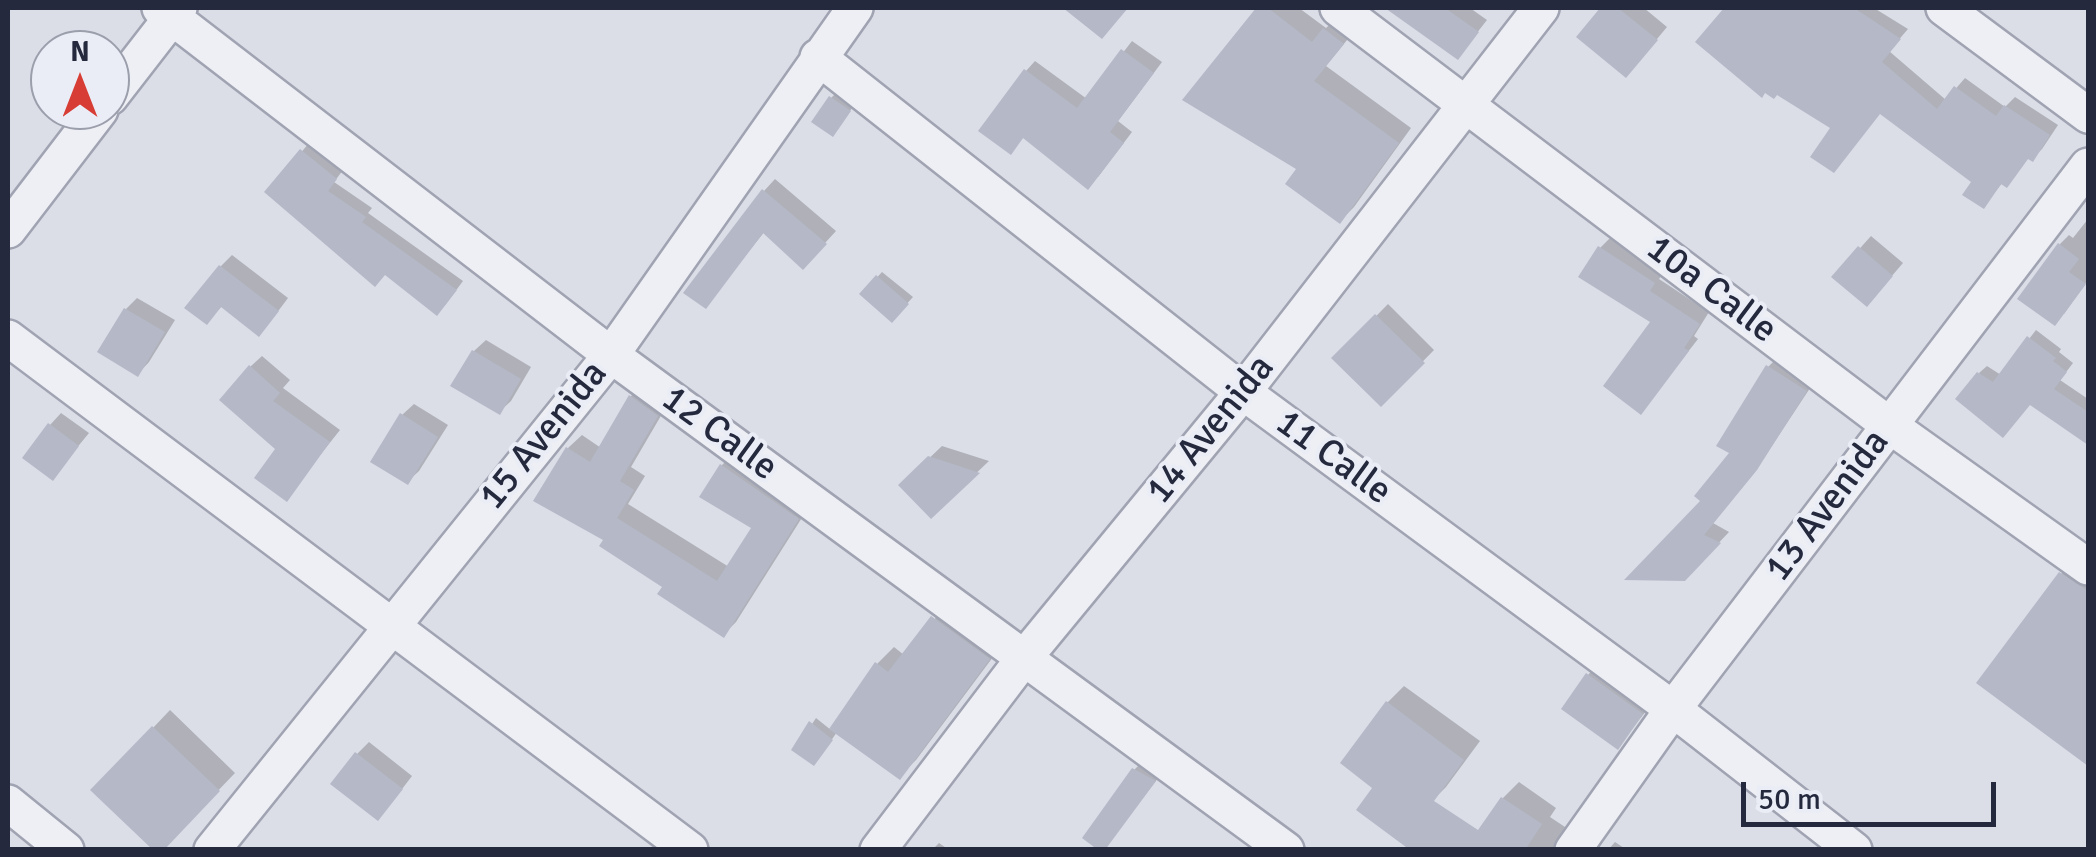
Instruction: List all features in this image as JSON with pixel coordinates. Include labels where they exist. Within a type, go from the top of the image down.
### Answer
[{"type":"street","name":"15 Avenida","points":[[212,850],[610,355],[855,8]]},
{"type":"street","name":"10a Calle","points":[[1338,8],[1890,425],[2088,567]]},
{"type":"street","name":"14 Avenida","points":[[878,850],[1024,658],[1243,392],[1541,8]]},
{"type":"street","points":[[1944,8],[2088,115]]},
{"type":"street","points":[[130,68],[170,11]]},
{"type":"street","name":"12 Calle","points":[[170,11],[610,355],[1286,850]]},
{"type":"street","name":"11 Calle","points":[[818,57],[1243,392],[1673,709],[1854,850]]},
{"type":"street","points":[[8,230],[85,130]]},
{"type":"street","name":"13 Avenida","points":[[1573,850],[1673,709],[2088,166]]},
{"type":"street","points":[[8,338],[690,850]]},
{"type":"street","points":[[8,803],[66,850]]},
{"type":"building","points":[[1063,8],[1128,8],[1102,39]]},
{"type":"building","points":[[1256,8],[1268,8],[1312,42],[1323,28],[1344,44],[1314,81],[1399,143],[1340,224],[1285,184],[1296,169],[1182,100]]},
{"type":"building","points":[[1385,8],[1445,8],[1479,32],[1458,60]]},
{"type":"building","points":[[1600,8],[1618,8],[1658,40],[1626,78],[1576,37]]},
{"type":"building","points":[[1724,8],[1854,8],[1901,39],[1882,62],[1937,109],[1954,86],[1996,116],[2004,105],[2050,135],[2033,162],[2028,159],[2007,188],[2001,184],[1984,209],[1962,195],[1971,182],[1880,114],[1834,173],[1810,157],[1830,128],[1777,95],[1774,99],[1765,93],[1762,98],[1695,42]]},
{"type":"building","points":[[1121,49],[1154,73],[1110,132],[1124,143],[1088,190],[1023,138],[1011,155],[978,131],[1024,69],[1077,108]]},
{"type":"building","points":[[829,96],[851,111],[833,137],[811,122]]},
{"type":"building","points":[[300,149],[337,179],[328,191],[366,217],[362,222],[457,290],[437,316],[385,275],[375,287],[264,192]]},
{"type":"building","points":[[762,189],[827,244],[803,270],[763,233],[706,309],[683,293]]},
{"type":"building","points":[[2058,243],[2079,259],[2069,272],[2086,284],[2055,326],[2017,299]]},
{"type":"building","points":[[1598,246],[1655,283],[1650,291],[1700,324],[1684,348],[1689,351],[1641,415],[1603,386],[1650,322],[1578,277]]},
{"type":"building","points":[[1858,246],[1893,276],[1867,307],[1831,277]]},
{"type":"building","points":[[219,265],[279,311],[259,337],[221,307],[207,325],[184,308]]},
{"type":"building","points":[[876,275],[909,304],[892,323],[859,294]]},
{"type":"building","points":[[124,308],[165,332],[138,377],[97,352]]},
{"type":"building","points":[[1375,314],[1425,363],[1381,407],[1331,358]]},
{"type":"building","points":[[2027,336],[2056,358],[2053,361],[2067,372],[2054,389],[2088,412],[2088,445],[2030,405],[2003,438],[1955,399],[1977,372],[1993,382]]},
{"type":"building","points":[[472,350],[521,379],[500,415],[450,386]]},
{"type":"building","points":[[249,365],[280,393],[273,401],[330,442],[287,502],[254,478],[275,449],[219,400]]},
{"type":"building","points":[[1766,365],[1807,391],[1757,470],[1704,535],[1721,543],[1685,581],[1624,580],[1700,501],[1694,496],[1729,453],[1716,446]]},
{"type":"building","points":[[629,395],[658,416],[620,481],[634,490],[617,518],[717,581],[751,528],[699,497],[720,464],[799,519],[724,638],[657,594],[662,587],[599,546],[603,540],[533,501],[566,447],[590,462]]},
{"type":"building","points":[[400,413],[438,437],[408,485],[370,462]]},
{"type":"building","points":[[48,423],[79,446],[53,481],[22,458]]},
{"type":"building","points":[[928,456],[980,473],[931,519],[898,485]]},
{"type":"building","points":[[2059,572],[2088,591],[2088,766],[1976,683]]},
{"type":"building","points":[[931,616],[990,659],[900,780],[829,729],[875,662],[888,672]]},
{"type":"building","points":[[1586,673],[1643,714],[1618,750],[1561,709]]},
{"type":"building","points":[[1386,701],[1464,760],[1434,801],[1478,830],[1501,797],[1542,824],[1525,850],[1410,850],[1356,810],[1372,788],[1340,763]]},
{"type":"building","points":[[809,721],[833,740],[814,766],[791,750]]},
{"type":"building","points":[[152,726],[220,791],[164,850],[153,850],[90,790]]},
{"type":"building","points":[[355,752],[403,789],[378,821],[330,784]]},
{"type":"building","points":[[1132,768],[1156,781],[1105,850],[1098,850],[1082,838]]}]
